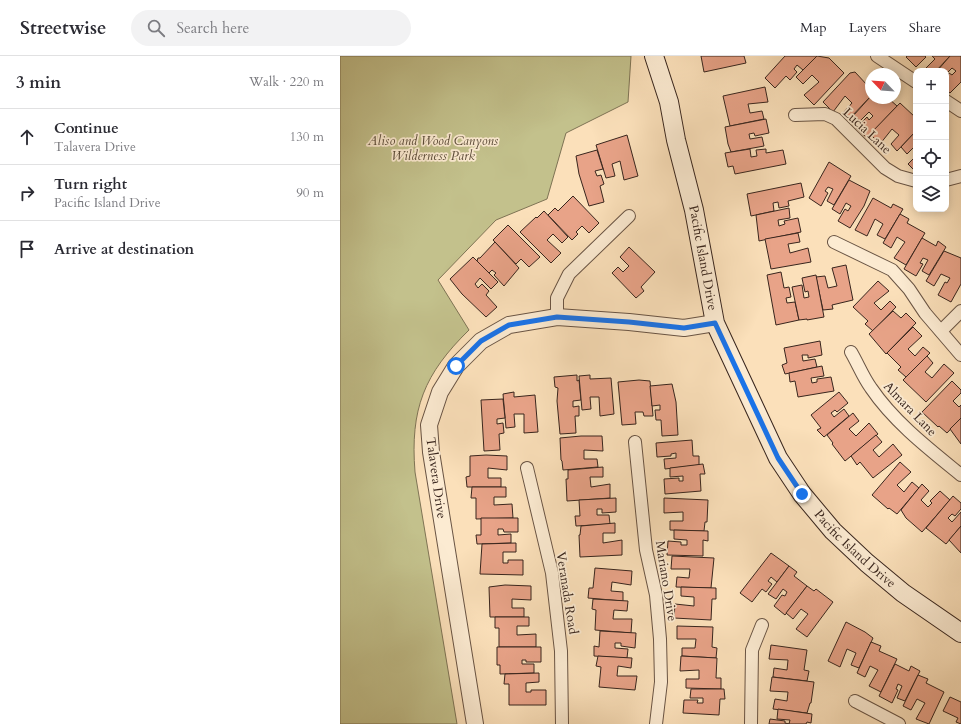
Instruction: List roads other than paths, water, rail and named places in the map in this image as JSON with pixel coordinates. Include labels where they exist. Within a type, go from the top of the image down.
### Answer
[{"type":"main road","name":"Pacific Island Drive","points":[[654,56],[669,102],[676,140],[694,210],[715,323],[778,458],[802,494],[834,531],[867,564],[903,593],[961,633]]},
{"type":"street","points":[[877,56],[913,80]]},
{"type":"street","points":[[949,104],[961,111]]},
{"type":"street","name":"Lucia Lane","points":[[795,115],[825,114],[836,119],[885,168],[898,176],[913,180]]},
{"type":"street","points":[[949,179],[961,176]]},
{"type":"street","points":[[557,317],[557,298],[570,274],[629,216]]},
{"type":"street","points":[[834,242],[892,270],[909,290],[925,313],[961,355]]},
{"type":"street","points":[[941,331],[961,312]]},
{"type":"street","name":"Talavera Drive","points":[[475,724],[430,452],[429,425],[440,392],[456,366],[481,341],[509,325],[557,317],[629,322],[684,328],[715,323]]},
{"type":"street","name":"Almara Lane","points":[[852,352],[870,388],[913,436],[961,475]]},
{"type":"street","name":"Mariano Drive","points":[[635,442],[646,550],[656,596],[660,639],[660,682],[656,724]]},
{"type":"street","name":"Veranada Road","points":[[527,468],[552,573],[562,651],[562,724]]},
{"type":"street","points":[[751,724],[752,650],[762,625]]},
{"type":"street","points":[[855,701],[899,724]]},
{"type":"park label","name":"Aliso and Wood Canyons Wilderness Park","points":[[433,148]]}]
